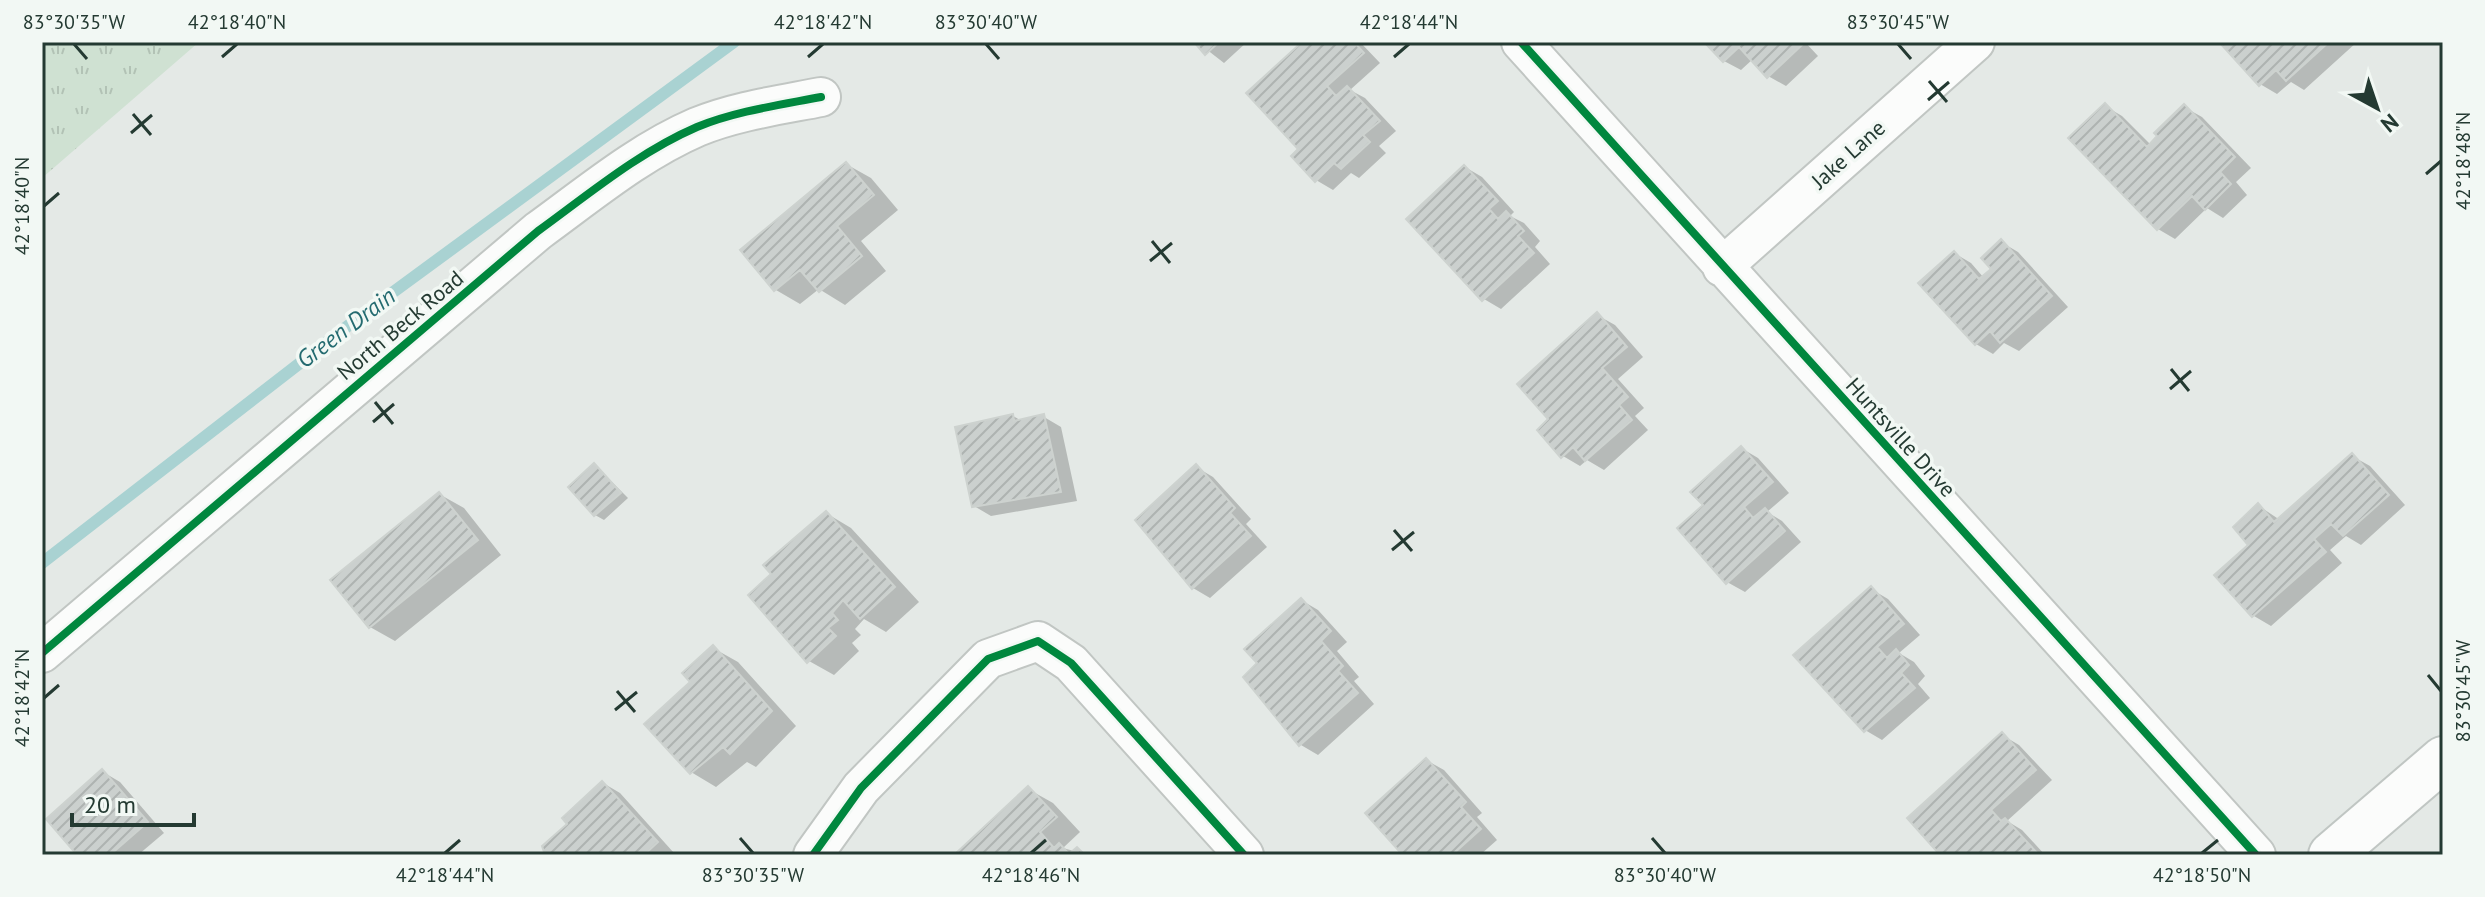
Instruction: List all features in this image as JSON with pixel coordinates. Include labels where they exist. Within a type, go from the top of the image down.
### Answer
[{"type":"street","name":"Huntsville Drive","points":[[1521,42],[2256,855]]},
{"type":"street","name":"Jake Lane","points":[[1722,267],[1975,42]]},
{"type":"street","name":"North Beck Road","points":[[42,653],[538,231],[610,178],[697,127],[743,112],[821,97]]},
{"type":"street","points":[[813,855],[861,788],[988,659],[1038,641],[1071,663],[1244,855]]},
{"type":"street","points":[[2331,855],[2443,759]]},
{"type":"green space","points":[[42,42],[199,42],[42,178]]},
{"type":"building","points":[[1194,42],[1219,42],[1205,55]]},
{"type":"building","points":[[1302,42],[1354,42],[1364,53],[1327,86],[1336,96],[1347,86],[1380,121],[1363,135],[1370,142],[1341,169],[1334,163],[1315,182],[1291,156],[1298,149],[1246,93]]},
{"type":"building","points":[[1704,42],[1799,42],[1802,45],[1767,78],[1739,47],[1723,62]]},
{"type":"building","points":[[2219,42],[2329,42],[2286,81],[2276,70],[2259,86]]},
{"type":"building","points":[[2105,103],[2147,147],[2157,136],[2154,133],[2184,104],[2235,157],[2220,172],[2231,184],[2205,210],[2192,196],[2157,230],[2068,138]]},
{"type":"building","points":[[846,162],[874,195],[837,226],[862,256],[819,292],[800,270],[774,291],[740,250]]},
{"type":"building","points":[[1464,165],[1498,201],[1489,209],[1498,219],[1506,211],[1524,231],[1518,236],[1534,253],[1482,301],[1406,219]]},
{"type":"building","points":[[2001,239],[2052,296],[2000,343],[1990,331],[1975,345],[1918,283],[1954,251],[1979,279],[1991,269],[1981,258]]},
{"type":"building","points":[[1597,312],[1627,347],[1602,368],[1628,397],[1619,405],[1632,420],[1585,461],[1573,447],[1561,458],[1537,430],[1548,419],[1517,384]]},
{"type":"building","points":[[1013,414],[1014,421],[1044,414],[1061,492],[972,507],[955,427]]},
{"type":"building","points":[[1741,446],[1773,482],[1744,507],[1753,518],[1765,508],[1785,531],[1726,584],[1677,528],[1703,505],[1690,492]]},
{"type":"building","points":[[2352,453],[2389,495],[2343,536],[2331,524],[2314,539],[2326,552],[2252,617],[2214,575],[2248,545],[2233,527],[2258,503],[2274,522]]},
{"type":"building","points":[[594,463],[621,493],[594,516],[568,487]]},
{"type":"building","points":[[1196,464],[1235,508],[1230,513],[1251,536],[1192,589],[1135,520]]},
{"type":"building","points":[[439,492],[478,540],[369,628],[330,580]]},
{"type":"building","points":[[826,511],[895,587],[860,619],[843,600],[832,613],[838,620],[828,628],[836,636],[807,663],[748,595],[771,574],[763,565]]},
{"type":"building","points":[[1871,586],[1904,624],[1877,647],[1887,658],[1896,649],[1909,665],[1901,673],[1915,688],[1864,732],[1793,655]]},
{"type":"building","points":[[1301,598],[1331,631],[1321,641],[1343,666],[1338,671],[1358,693],[1299,746],[1243,677],[1257,663],[1244,649]]},
{"type":"building","points":[[713,645],[772,711],[730,754],[723,747],[690,774],[644,724],[690,682],[682,673]]},
{"type":"building","points":[[2002,732],[2036,770],[1991,810],[2001,821],[2005,818],[2039,855],[1940,855],[1907,818]]},
{"type":"building","points":[[1426,758],[1466,802],[1461,807],[1481,829],[1452,855],[1397,855],[1400,852],[1365,813]]},
{"type":"building","points":[[102,769],[148,822],[110,855],[77,855],[46,819]]},
{"type":"building","points":[[602,781],[658,842],[644,855],[545,855],[542,846],[567,824],[562,818]]},
{"type":"building","points":[[1028,786],[1057,817],[1040,832],[1054,848],[1059,843],[1069,854],[1077,847],[1085,855],[954,855]]},
{"type":"waterway","name":"Green Drain","points":[[42,563],[362,315],[734,42]]},
{"type":"cycle path","points":[[1521,42],[2256,855]]},
{"type":"cycle path","points":[[42,653],[538,231],[615,174],[676,137],[712,121],[821,97]]},
{"type":"cycle path","points":[[813,855],[861,788],[988,659],[1038,641],[1071,663],[1244,855]]}]
